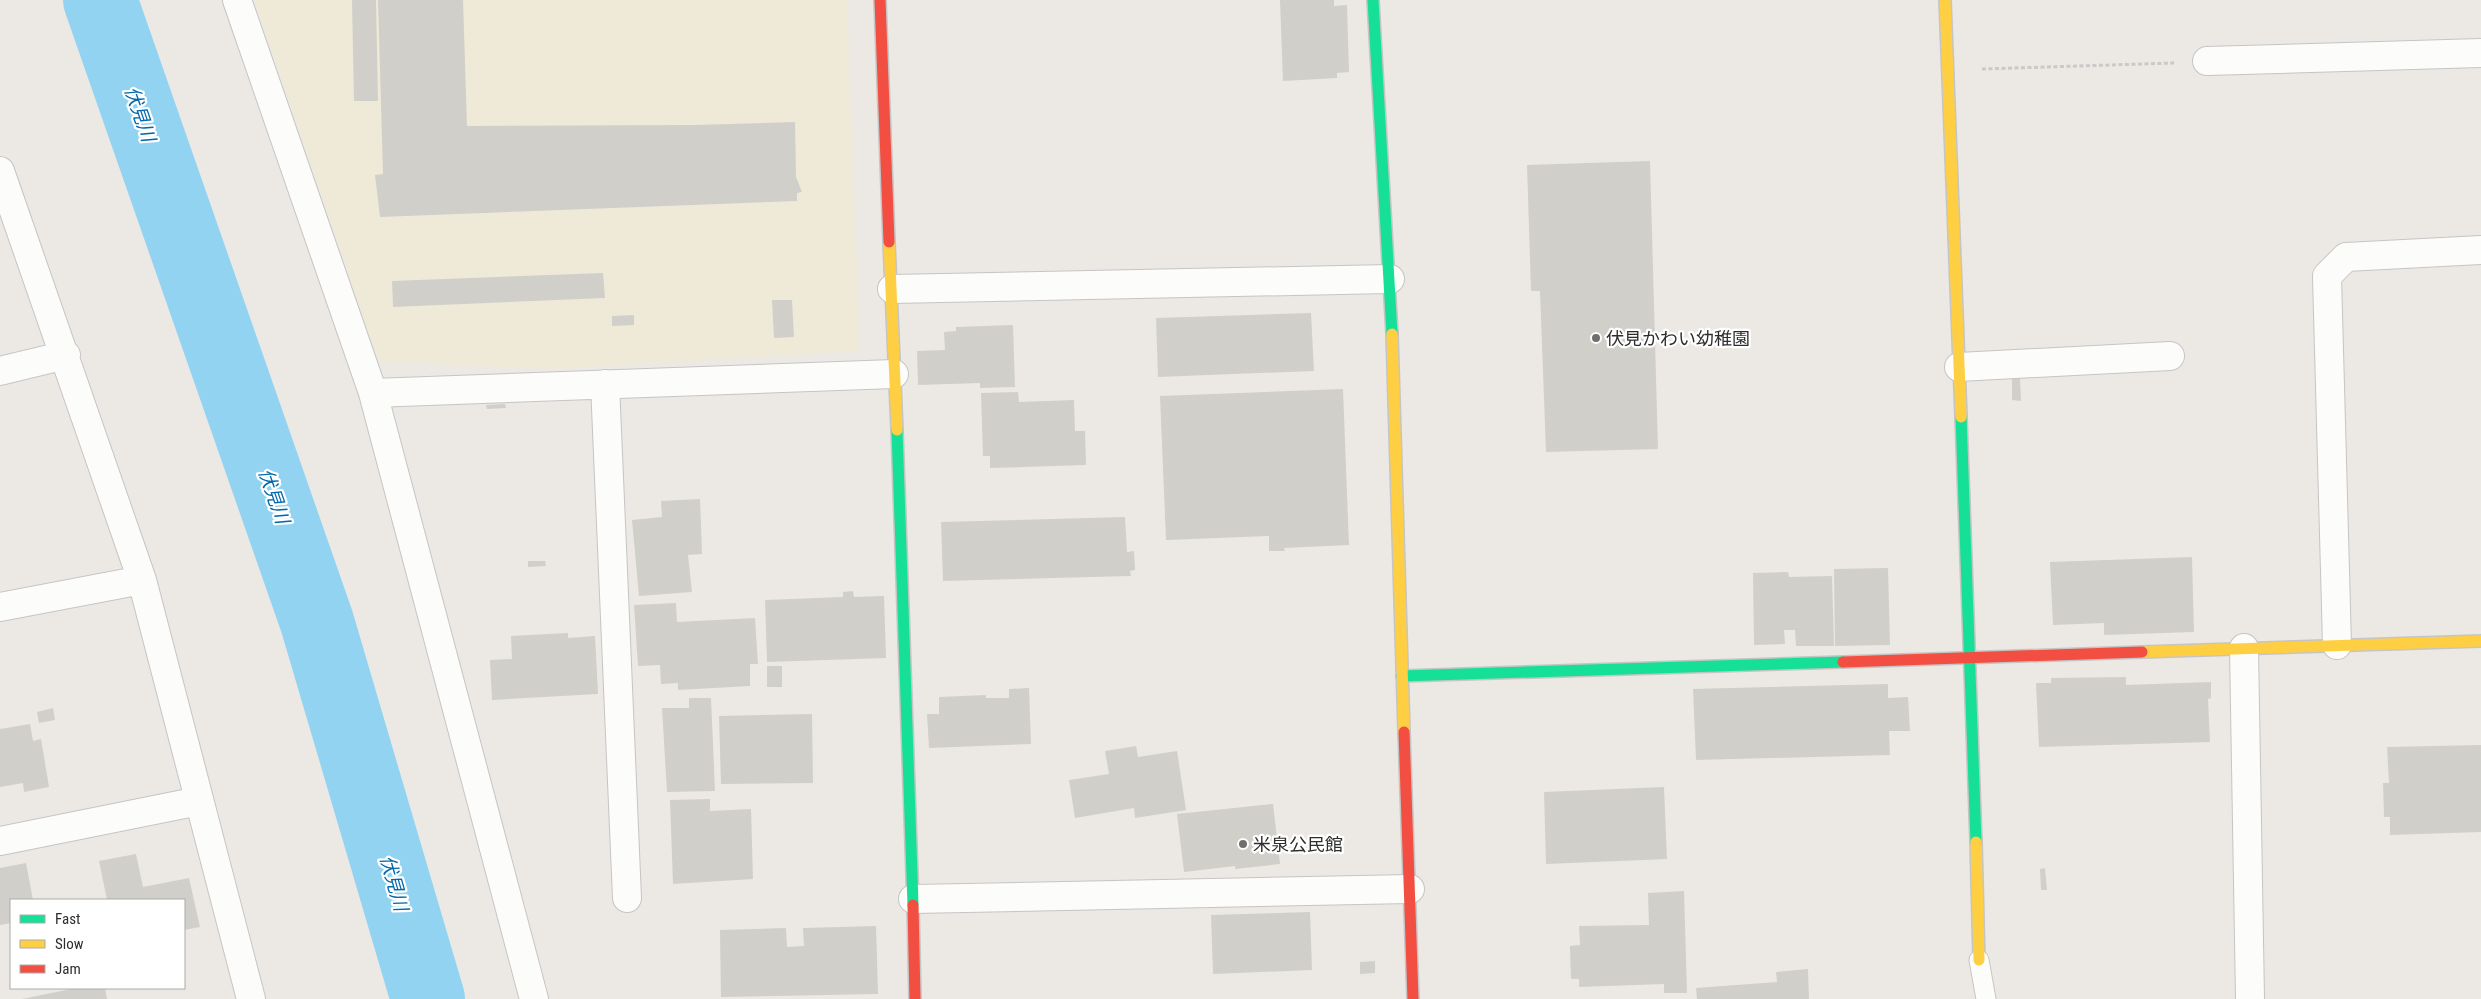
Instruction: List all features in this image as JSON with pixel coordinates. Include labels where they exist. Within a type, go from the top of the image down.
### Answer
[{"type":"street","points":[[237,0],[372,393],[534,999]]},
{"type":"street","points":[[880,0],[910,770],[915,999]]},
{"type":"street","points":[[1373,0],[1390,279],[1413,999]]},
{"type":"street","points":[[1945,0],[1971,657],[1979,960]]},
{"type":"street","points":[[2207,62],[2481,53]]},
{"type":"street","points":[[0,172],[66,355],[142,580],[250,999]]},
{"type":"street","points":[[2338,645],[2327,276],[2346,257],[2481,250]]},
{"type":"street","points":[[892,289],[1390,279]]},
{"type":"street","points":[[0,371],[66,355]]},
{"type":"street","points":[[1959,367],[2170,356]]},
{"type":"street","points":[[372,393],[894,374]]},
{"type":"street","points":[[605,384],[627,898]]},
{"type":"street","points":[[0,607],[142,580]]},
{"type":"street","points":[[1402,676],[2481,641]]},
{"type":"street","points":[[2244,648],[2250,999]]},
{"type":"street","points":[[0,841],[199,801]]},
{"type":"street","points":[[913,899],[1410,889]]},
{"type":"lane","points":[[1979,960],[1986,999]]},
{"type":"path","points":[[1948,70],[2207,62]]},
{"type":"shaded area","points":[[254,0],[847,0],[860,351],[554,369],[379,362]]},
{"type":"building","points":[[352,0],[376,0],[378,101],[354,101]]},
{"type":"building","points":[[378,0],[463,0],[467,126],[695,125],[795,122],[796,177],[802,192],[797,193],[797,201],[380,217],[375,175],[383,174]]},
{"type":"building","points":[[1280,0],[1334,0],[1334,6],[1347,5],[1349,72],[1337,73],[1337,78],[1283,81]]},
{"type":"building","points":[[1650,161],[1658,449],[1546,452],[1540,291],[1531,291],[1527,165]]},
{"type":"building","points":[[603,273],[605,298],[393,307],[392,281]]},
{"type":"building","points":[[772,300],[792,300],[794,337],[774,338]]},
{"type":"building","points":[[1311,313],[1314,371],[1158,377],[1156,318]]},
{"type":"building","points":[[634,315],[634,325],[612,326],[612,316]]},
{"type":"building","points":[[1013,325],[1015,387],[980,388],[980,383],[918,385],[917,351],[945,350],[944,332],[956,331],[956,327]]},
{"type":"building","points":[[2020,378],[2021,401],[2012,400],[2012,379]]},
{"type":"building","points":[[1343,389],[1349,545],[1284,548],[1285,551],[1269,551],[1269,536],[1166,540],[1160,396]]},
{"type":"building","points":[[1018,392],[1019,402],[1074,400],[1075,431],[1085,431],[1086,465],[990,468],[990,456],[983,456],[981,393]]},
{"type":"building","points":[[505,404],[506,408],[487,409],[486,405]]},
{"type":"building","points":[[700,499],[702,554],[688,555],[692,592],[639,596],[632,520],[662,517],[661,501]]},
{"type":"building","points":[[1125,517],[1127,552],[1134,551],[1135,570],[1130,571],[1131,576],[943,581],[941,522]]},
{"type":"building","points":[[2192,557],[2194,632],[2104,635],[2104,623],[2053,625],[2050,562]]},
{"type":"building","points":[[528,561],[545,561],[546,566],[528,567]]},
{"type":"building","points":[[1888,568],[1890,645],[1835,646],[1834,569]]},
{"type":"building","points":[[1788,572],[1789,577],[1832,576],[1834,646],[1796,646],[1795,630],[1784,630],[1785,644],[1754,645],[1753,573]]},
{"type":"building","points":[[853,591],[854,597],[884,596],[886,658],[767,662],[765,600],[843,597],[843,592]]},
{"type":"building","points":[[676,603],[677,622],[755,618],[758,664],[750,664],[750,686],[678,690],[678,683],[661,684],[660,665],[638,666],[634,605]]},
{"type":"building","points":[[568,633],[568,638],[595,636],[598,694],[492,700],[490,660],[512,659],[511,636]]},
{"type":"building","points":[[767,666],[782,666],[782,687],[767,687]]},
{"type":"building","points":[[2126,677],[2126,685],[2211,682],[2211,698],[2208,699],[2210,742],[2039,747],[2036,683],[2051,683],[2051,678]]},
{"type":"building","points":[[1888,684],[1888,698],[1908,697],[1910,731],[1889,731],[1890,755],[1696,760],[1693,689]]},
{"type":"building","points":[[1029,688],[1031,744],[929,748],[927,714],[939,714],[939,697],[986,695],[986,698],[1009,698],[1009,689]]},
{"type":"building","points":[[689,698],[711,698],[715,791],[667,792],[662,708],[689,708]]},
{"type":"building","points":[[53,708],[55,720],[39,723],[37,712]]},
{"type":"building","points":[[812,714],[813,783],[721,784],[719,716]]},
{"type":"building","points":[[30,724],[33,741],[41,739],[49,787],[24,792],[23,783],[0,787],[0,729]]},
{"type":"building","points":[[2481,745],[2481,832],[2390,835],[2390,817],[2384,817],[2383,783],[2389,783],[2387,747]]},
{"type":"building","points":[[1136,746],[1138,757],[1177,751],[1186,810],[1135,818],[1134,808],[1075,818],[1069,780],[1109,774],[1105,751]]},
{"type":"building","points":[[1664,787],[1667,859],[1546,864],[1544,792]]},
{"type":"building","points":[[710,799],[710,811],[751,809],[753,879],[673,884],[670,800]]},
{"type":"building","points":[[1273,804],[1280,864],[1235,869],[1235,866],[1184,872],[1177,814]]},
{"type":"building","points":[[136,854],[143,887],[189,878],[200,927],[185,930],[185,899],[107,899],[99,861]]},
{"type":"building","points":[[26,863],[33,899],[10,899],[10,923],[0,925],[0,868]]},
{"type":"building","points":[[2045,868],[2047,890],[2041,890],[2040,869]]},
{"type":"building","points":[[1684,891],[1687,993],[1664,993],[1664,984],[1579,987],[1579,979],[1571,979],[1570,946],[1580,945],[1579,926],[1649,925],[1648,893]]},
{"type":"building","points":[[1310,912],[1312,970],[1213,974],[1211,915]]},
{"type":"building","points":[[876,926],[878,994],[721,997],[720,930],[786,928],[787,947],[804,946],[803,928]]},
{"type":"building","points":[[1375,961],[1375,973],[1360,974],[1360,962]]},
{"type":"building","points":[[1808,969],[1809,999],[1697,999],[1696,988],[1777,982],[1776,972]]},
{"type":"building","points":[[71,989],[105,989],[107,999],[22,999]]},
{"type":"waterway","name":"伏見川","points":[[100,0],[317,622],[428,999]]},
{"type":"traffic: fast","points":[[1373,0],[1392,334]]},
{"type":"traffic: fast","points":[[1961,417],[1976,842]]},
{"type":"traffic: fast","points":[[897,430],[913,905]]},
{"type":"traffic: fast","points":[[1402,676],[1843,662]]},
{"type":"traffic: slow","points":[[1945,0],[1961,417]]},
{"type":"traffic: slow","points":[[889,242],[897,430]]},
{"type":"traffic: slow","points":[[1392,334],[1404,732]]},
{"type":"traffic: slow","points":[[2142,652],[2481,641]]},
{"type":"traffic: slow","points":[[1976,842],[1979,960]]},
{"type":"traffic: jam","points":[[880,0],[889,242]]},
{"type":"traffic: jam","points":[[1843,662],[2142,652]]},
{"type":"traffic: jam","points":[[1404,732],[1413,999]]},
{"type":"traffic: jam","points":[[913,905],[915,999]]},
{"type":"place","name":"伏見かわい幼稚園","points":[[1596,338]]},
{"type":"place","name":"米泉公民館","points":[[1243,844]]}]
